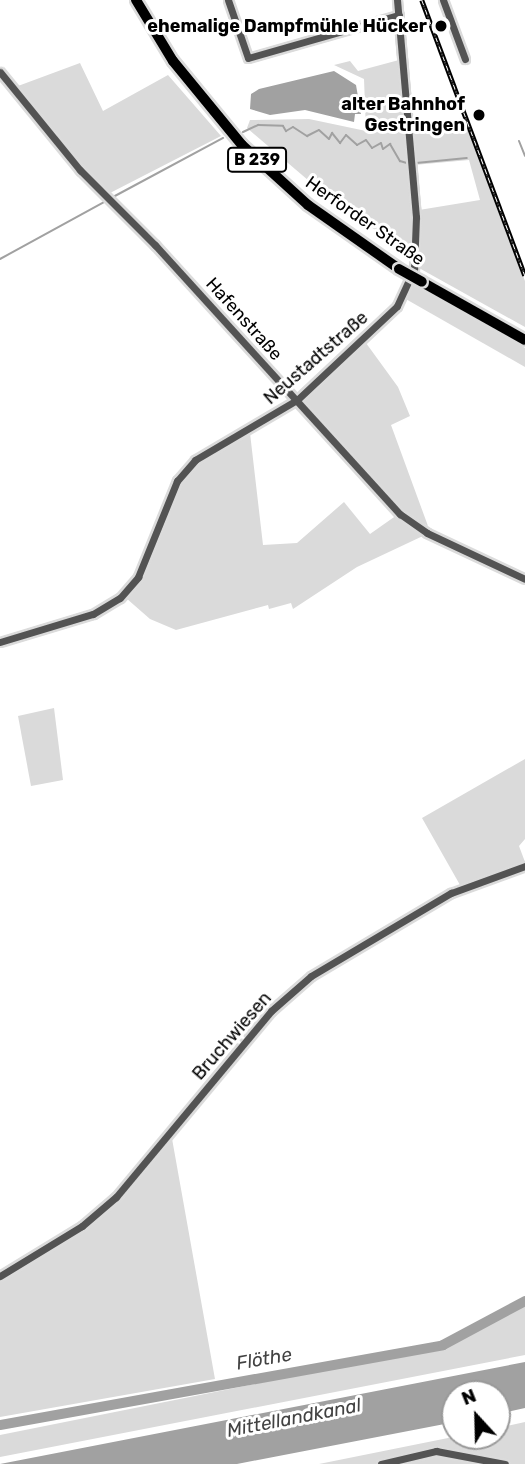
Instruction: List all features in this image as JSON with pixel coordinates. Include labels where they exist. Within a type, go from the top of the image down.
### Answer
[{"type":"main road","name":"Herforder Straße","points":[[136,0],[173,61],[243,145],[308,205],[399,269],[525,340]]},
{"type":"street","points":[[228,0],[248,58],[399,15]]},
{"type":"street","name":"Neustadtstraße","points":[[0,642],[93,614],[120,598],[138,577],[177,481],[195,460],[296,400],[397,306],[414,269],[416,217],[397,0]]},
{"type":"street","points":[[443,0],[465,59]]},
{"type":"street","name":"Hafenstraße","points":[[0,72],[80,170],[400,514],[427,533],[525,579]]},
{"type":"street","name":"Bruchwiesen","points":[[0,1276],[82,1226],[116,1197],[271,1011],[311,976],[451,893],[525,866]]},
{"type":"street","points":[[381,1464],[410,1455],[452,1451],[505,1464]]},
{"type":"shaded area","points":[[399,60],[410,192],[412,254],[336,204],[247,128],[250,120],[309,119],[366,131],[364,79],[334,65],[350,61],[358,71]]},
{"type":"shaded area","points":[[80,63],[103,111],[168,75],[221,136],[110,193],[84,168],[18,86]]},
{"type":"shaded area","points":[[464,118],[525,281],[525,327],[419,268],[419,210],[480,200],[469,160],[414,165],[412,127]]},
{"type":"shaded area","points":[[411,283],[525,348],[525,367],[404,298]]},
{"type":"shaded area","points":[[366,343],[398,387],[410,416],[391,425],[428,526],[402,511],[298,400]]},
{"type":"shaded area","points":[[250,433],[263,545],[297,543],[344,502],[370,534],[397,515],[425,535],[357,567],[293,609],[291,603],[269,609],[268,605],[176,630],[150,619],[126,598],[151,558],[181,483],[197,462]]},
{"type":"shaded area","points":[[54,708],[63,780],[31,786],[18,716]]},
{"type":"shaded area","points":[[525,759],[525,839],[519,846],[525,862],[460,885],[422,818]]},
{"type":"shaded area","points":[[171,1133],[215,1379],[0,1417],[0,1280],[87,1229],[124,1198]]},
{"type":"shaded area","points":[[525,1304],[525,1355],[0,1457],[0,1435],[444,1346]]},
{"type":"shaded area","points":[[525,1422],[525,1464],[319,1464],[441,1439],[441,1450],[511,1450],[511,1425]]},
{"type":"water","points":[[334,71],[356,85],[361,114],[355,114],[354,122],[305,110],[270,115],[250,109],[251,94],[259,89]]},
{"type":"water","name":"Mittellandkanal","points":[[525,1362],[525,1408],[511,1411],[511,1380],[441,1380],[441,1425],[237,1464],[0,1464]]},
{"type":"waterway","points":[[243,132],[258,125],[283,126],[286,131],[293,127],[307,136],[319,130],[329,139],[332,133],[340,143],[346,135],[357,145],[366,140],[372,148],[381,143],[383,149],[390,144],[400,161],[407,163]]},
{"type":"waterway","points":[[113,197],[223,138]]},
{"type":"waterway","points":[[519,141],[525,156]]},
{"type":"waterway","points":[[416,163],[467,158]]},
{"type":"waterway","points":[[0,259],[104,202]]},
{"type":"waterway","name":"Flöthe","points":[[0,1425],[443,1345],[525,1301]]},
{"type":"railway","points":[[422,0],[525,275]]},
{"type":"place","name":"ehemalige Dampfmühle Hücker","points":[[441,26]]},
{"type":"place","name":"alter Bahnhof Gestringen","points":[[479,115]]}]
